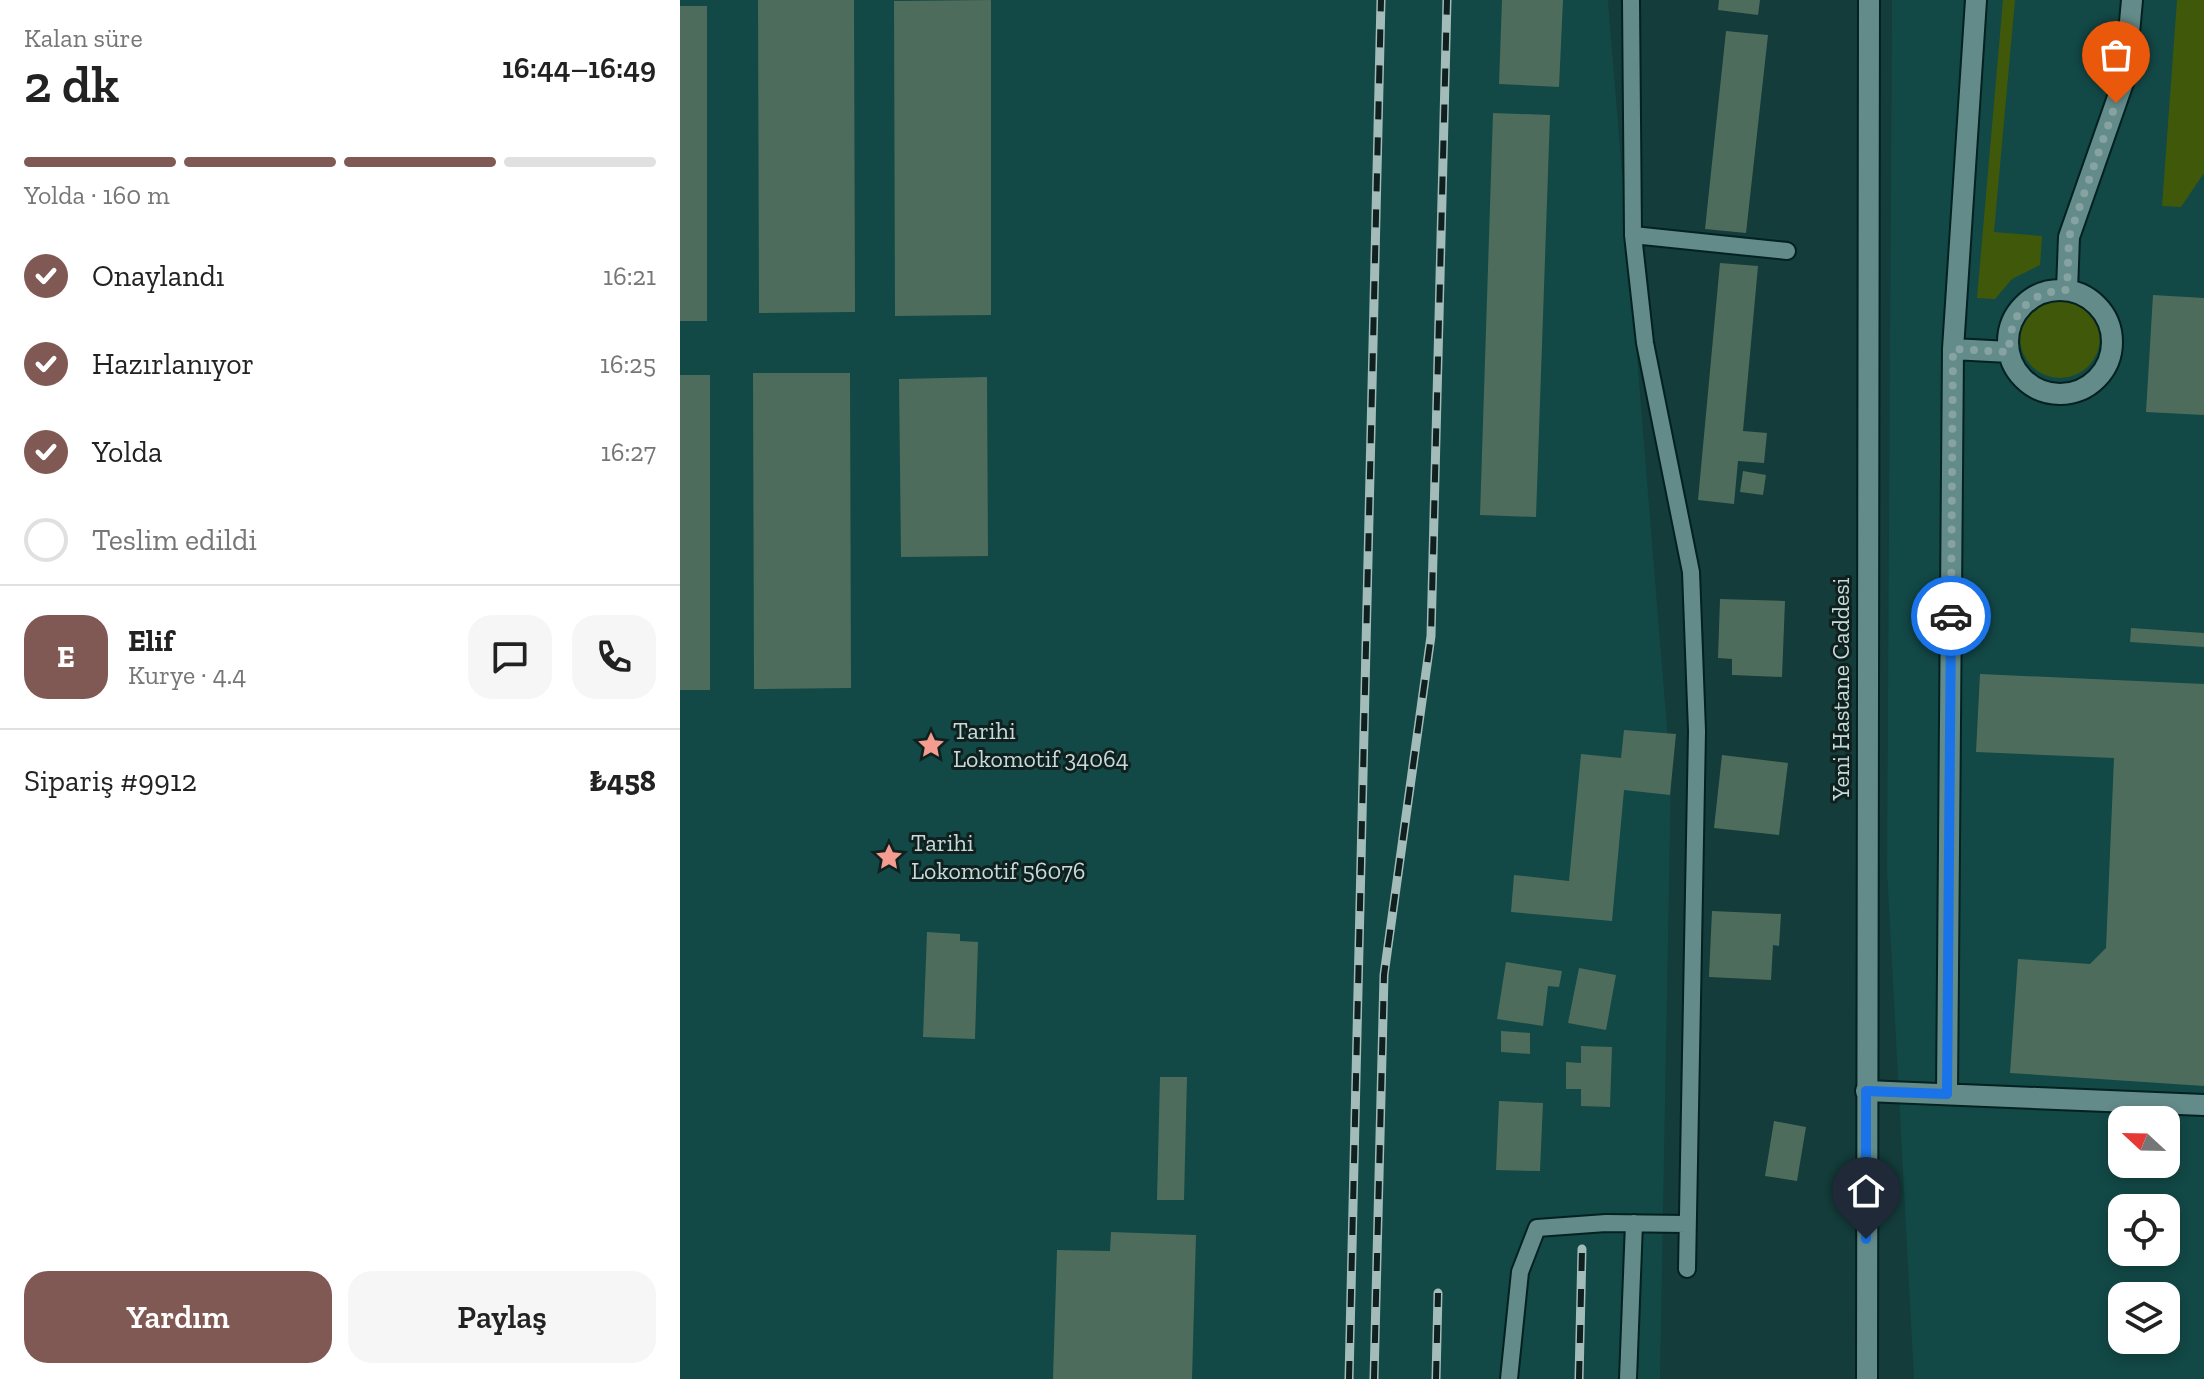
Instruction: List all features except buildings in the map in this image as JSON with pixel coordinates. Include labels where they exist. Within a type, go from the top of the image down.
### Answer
[{"type":"street","name":"Yeni Hastane Caddesi","points":[[1867,1379],[1869,0]]},
{"type":"street","points":[[1947,1094],[1953,349],[1976,0]]},
{"type":"street","points":[[2067,290],[2069,237],[2125,77],[2132,0]]},
{"type":"street","points":[[2067,290],[2098,305],[2110,328],[2111,354],[2092,383],[2076,391],[2059,394],[2027,382],[2009,352],[2011,326],[2023,306],[2036,296],[2067,290]]},
{"type":"street","points":[[1953,349],[2009,352]]},
{"type":"street","points":[[1866,1091],[2204,1105]]},
{"type":"lane","points":[[1631,0],[1633,235],[1645,343],[1691,572],[1697,731],[1687,1269]]},
{"type":"lane","points":[[1633,235],[1787,251]]},
{"type":"lane","points":[[1509,1379],[1520,1272],[1537,1228],[1634,1223],[1687,1224]]},
{"type":"lane","points":[[1628,1379],[1634,1223]]},
{"type":"shaded area","points":[[680,0],[1608,0],[1671,776],[1660,1379],[680,1379]]},
{"type":"shaded area","points":[[1892,0],[2204,0],[2204,1379],[1914,1379],[1887,871]]},
{"type":"green space","points":[[2003,0],[2015,0],[1994,232],[2042,236],[2040,265],[2012,279],[1995,299],[1977,298]]},
{"type":"green space","points":[[2177,0],[2204,0],[2204,173],[2181,207],[2162,206]]},
{"type":"green space","points":[[2052,298],[2068,298],[2089,309],[2100,330],[2100,346],[2089,367],[2068,378],[2052,378],[2038,372],[2026,360],[2020,346],[2020,330],[2026,316],[2038,304]]},
{"type":"railway","points":[[1349,1379],[1381,0]]},
{"type":"railway","points":[[1374,1379],[1384,975],[1431,636],[1447,0]]},
{"type":"railway","points":[[1579,1379],[1582,1249]]},
{"type":"railway","points":[[1436,1379],[1438,1293]]},
{"type":"way so far","points":[[1951,616],[1953,349],[2009,352],[2009,334],[2023,306],[2051,290],[2067,290],[2069,237],[2116,103]]},
{"type":"place","name":"Tarihi Lokomotif 34064","points":[[931,745]]},
{"type":"place","name":"Tarihi Lokomotif 56076","points":[[889,857]]},
{"type":"route","points":[[1866,1239],[1866,1091],[1947,1094],[1951,616]]}]
